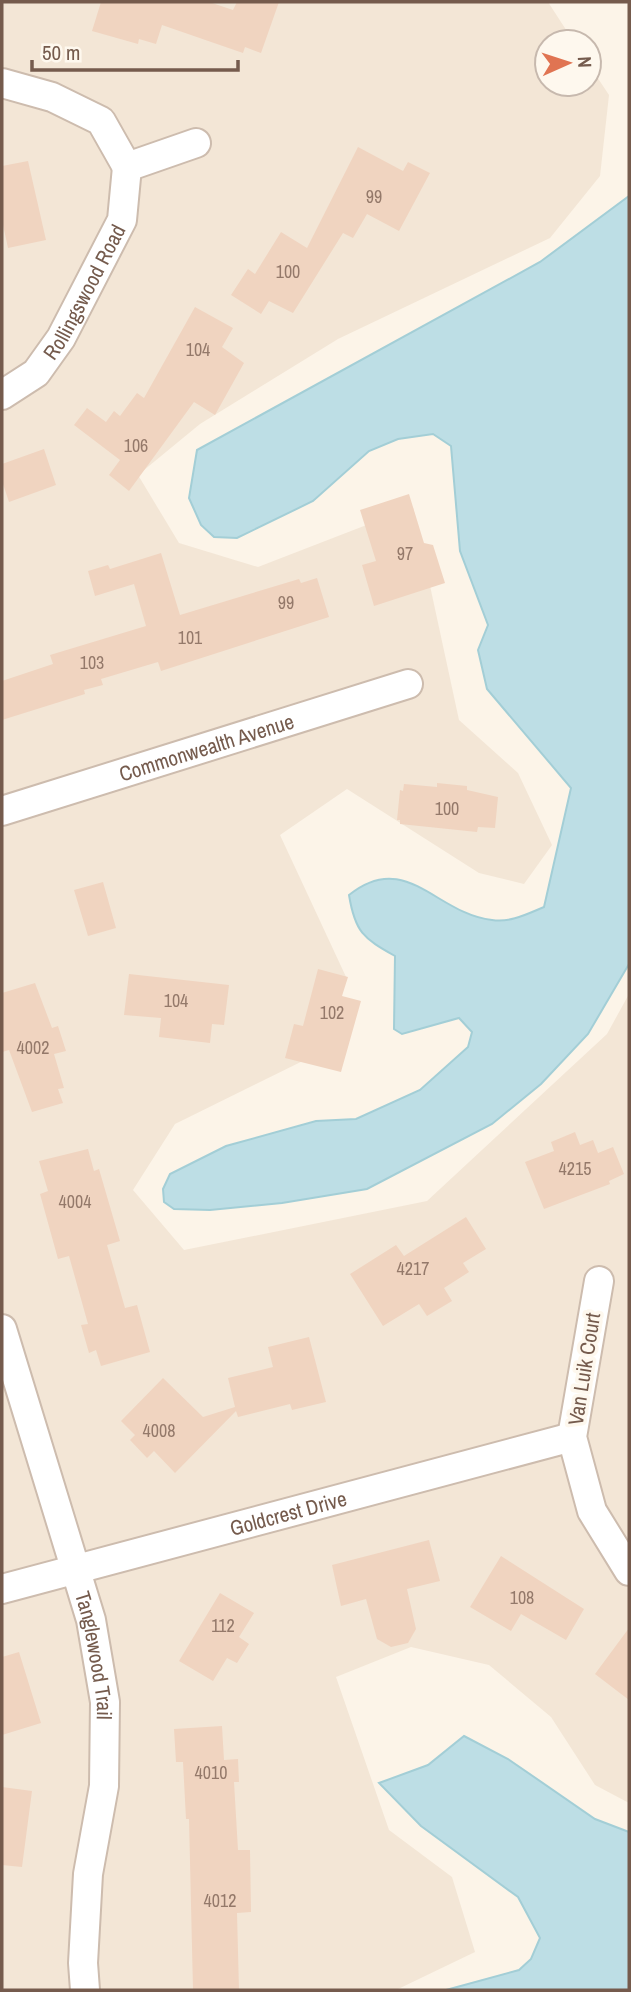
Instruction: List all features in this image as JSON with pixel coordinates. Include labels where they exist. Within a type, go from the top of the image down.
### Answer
[{"type":"street","points":[[2,83],[52,97],[101,121],[128,167],[196,143]]},
{"type":"street","name":"Rollingswood Road","points":[[2,395],[36,373],[61,338],[122,220],[128,167]]},
{"type":"street","name":"Commonwealth Avenue","points":[[2,811],[408,684]]},
{"type":"street","name":"Van Luik Court","points":[[599,1280],[572,1437],[592,1511],[629,1571]]},
{"type":"street","name":"Tanglewood Trail","points":[[2,1329],[91,1620],[105,1702],[104,1786],[88,1874],[83,1964],[85,1990]]},
{"type":"street","name":"Goldcrest Drive","points":[[2,1589],[572,1437]]},
{"type":"shaded area","points":[[2,2],[548,2],[565,28],[533,28],[533,98],[603,98],[603,86],[609,95],[600,176],[550,238],[338,339],[200,424],[138,475],[179,543],[258,567],[413,507],[459,720],[518,773],[552,845],[524,884],[479,873],[347,789],[280,835],[347,979],[319,1053],[175,1124],[133,1190],[184,1250],[427,1201],[607,1034],[629,994],[629,1803],[595,1785],[551,1717],[489,1665],[411,1647],[336,1677],[389,1830],[452,1877],[475,1952],[396,1990],[2,1990]]},
{"type":"water","points":[[629,196],[629,964],[588,1034],[541,1084],[492,1124],[367,1189],[282,1203],[210,1210],[174,1209],[164,1202],[163,1189],[170,1174],[226,1146],[316,1121],[356,1119],[420,1090],[468,1047],[472,1032],[459,1018],[402,1034],[394,1029],[395,956],[362,933],[354,918],[349,895],[369,883],[388,879],[405,881],[454,907],[492,920],[512,919],[544,907],[571,788],[487,689],[478,650],[488,625],[460,551],[451,446],[433,434],[398,439],[369,451],[313,501],[237,538],[214,537],[201,525],[189,498],[197,450],[540,262]]},
{"type":"water","points":[[464,1736],[508,1759],[595,1819],[629,1832],[629,1990],[446,1990],[519,1970],[531,1959],[540,1938],[518,1897],[421,1826],[379,1783],[428,1765]]},
{"type":"building","points":[[101,2],[209,2],[233,10],[237,2],[279,2],[261,53],[245,47],[243,53],[162,25],[156,44],[139,39],[138,44],[92,31]]},
{"type":"building","points":[[358,147],[403,171],[408,162],[430,173],[399,231],[367,214],[353,238],[343,233],[293,313],[269,301],[261,314],[231,295],[248,269],[255,274],[281,232],[307,248]]},
{"type":"building","points":[[28,161],[46,240],[8,248],[2,220],[2,166]]},
{"type":"building","points":[[195,307],[233,328],[222,347],[244,363],[215,415],[194,402],[129,491],[109,475],[120,460],[74,425],[87,408],[106,422],[114,411],[120,416],[137,393],[144,398]]},
{"type":"building","points":[[44,449],[56,485],[9,502],[2,481],[2,464]]},
{"type":"building","points":[[409,494],[424,543],[433,545],[445,583],[374,606],[362,565],[376,561],[360,510]]},
{"type":"building","points":[[161,553],[180,615],[299,579],[301,583],[317,578],[329,617],[161,671],[158,662],[101,679],[103,685],[84,690],[85,694],[2,720],[2,681],[53,664],[50,655],[146,626],[134,584],[95,596],[88,571],[108,565],[110,569]]},
{"type":"building","points":[[437,783],[467,786],[467,790],[498,797],[495,828],[478,827],[477,832],[400,824],[400,820],[397,820],[400,790],[403,791],[404,784],[437,787]]},
{"type":"building","points":[[103,882],[116,928],[88,936],[74,890]]},
{"type":"building","points":[[318,969],[348,977],[342,996],[361,1001],[341,1072],[285,1058],[294,1024],[303,1026]]},
{"type":"building","points":[[129,974],[229,985],[224,1025],[212,1024],[210,1043],[159,1037],[161,1018],[124,1015]]},
{"type":"building","points":[[35,983],[52,1028],[58,1026],[66,1051],[54,1054],[64,1088],[58,1089],[63,1103],[32,1112],[9,1050],[2,1052],[2,993]]},
{"type":"building","points":[[575,1132],[580,1145],[593,1140],[598,1153],[613,1147],[624,1174],[609,1181],[610,1184],[544,1209],[525,1162],[554,1151],[551,1142]]},
{"type":"building","points":[[88,1149],[94,1171],[99,1169],[120,1241],[107,1245],[125,1308],[137,1305],[150,1352],[101,1366],[96,1350],[89,1353],[81,1325],[88,1324],[69,1256],[58,1259],[40,1194],[48,1191],[39,1161]]},
{"type":"building","points":[[466,1217],[486,1249],[463,1263],[469,1272],[444,1288],[452,1301],[427,1316],[419,1304],[383,1326],[350,1274],[396,1245],[404,1256]]},
{"type":"building","points":[[309,1337],[326,1402],[292,1410],[290,1404],[238,1417],[236,1411],[175,1473],[154,1451],[147,1458],[130,1440],[135,1435],[121,1421],[163,1378],[203,1417],[235,1407],[228,1378],[273,1367],[268,1347]]},
{"type":"building","points":[[429,1540],[440,1581],[407,1589],[416,1629],[408,1643],[391,1647],[377,1639],[366,1599],[341,1606],[332,1565]]},
{"type":"building","points":[[501,1556],[584,1609],[566,1640],[521,1614],[511,1631],[470,1607]]},
{"type":"building","points":[[220,1593],[254,1613],[239,1637],[249,1644],[237,1663],[227,1658],[213,1681],[179,1661]]},
{"type":"building","points":[[629,1628],[629,1700],[595,1674]]},
{"type":"building","points":[[19,1652],[41,1723],[2,1735],[2,1657]]},
{"type":"building","points":[[222,1726],[224,1760],[238,1759],[239,1782],[234,1782],[238,1850],[250,1850],[251,1912],[237,1913],[239,1990],[193,1990],[189,1819],[186,1819],[183,1762],[176,1762],[174,1729]]},
{"type":"building","points":[[2,1787],[32,1791],[22,1867],[2,1865]]}]
